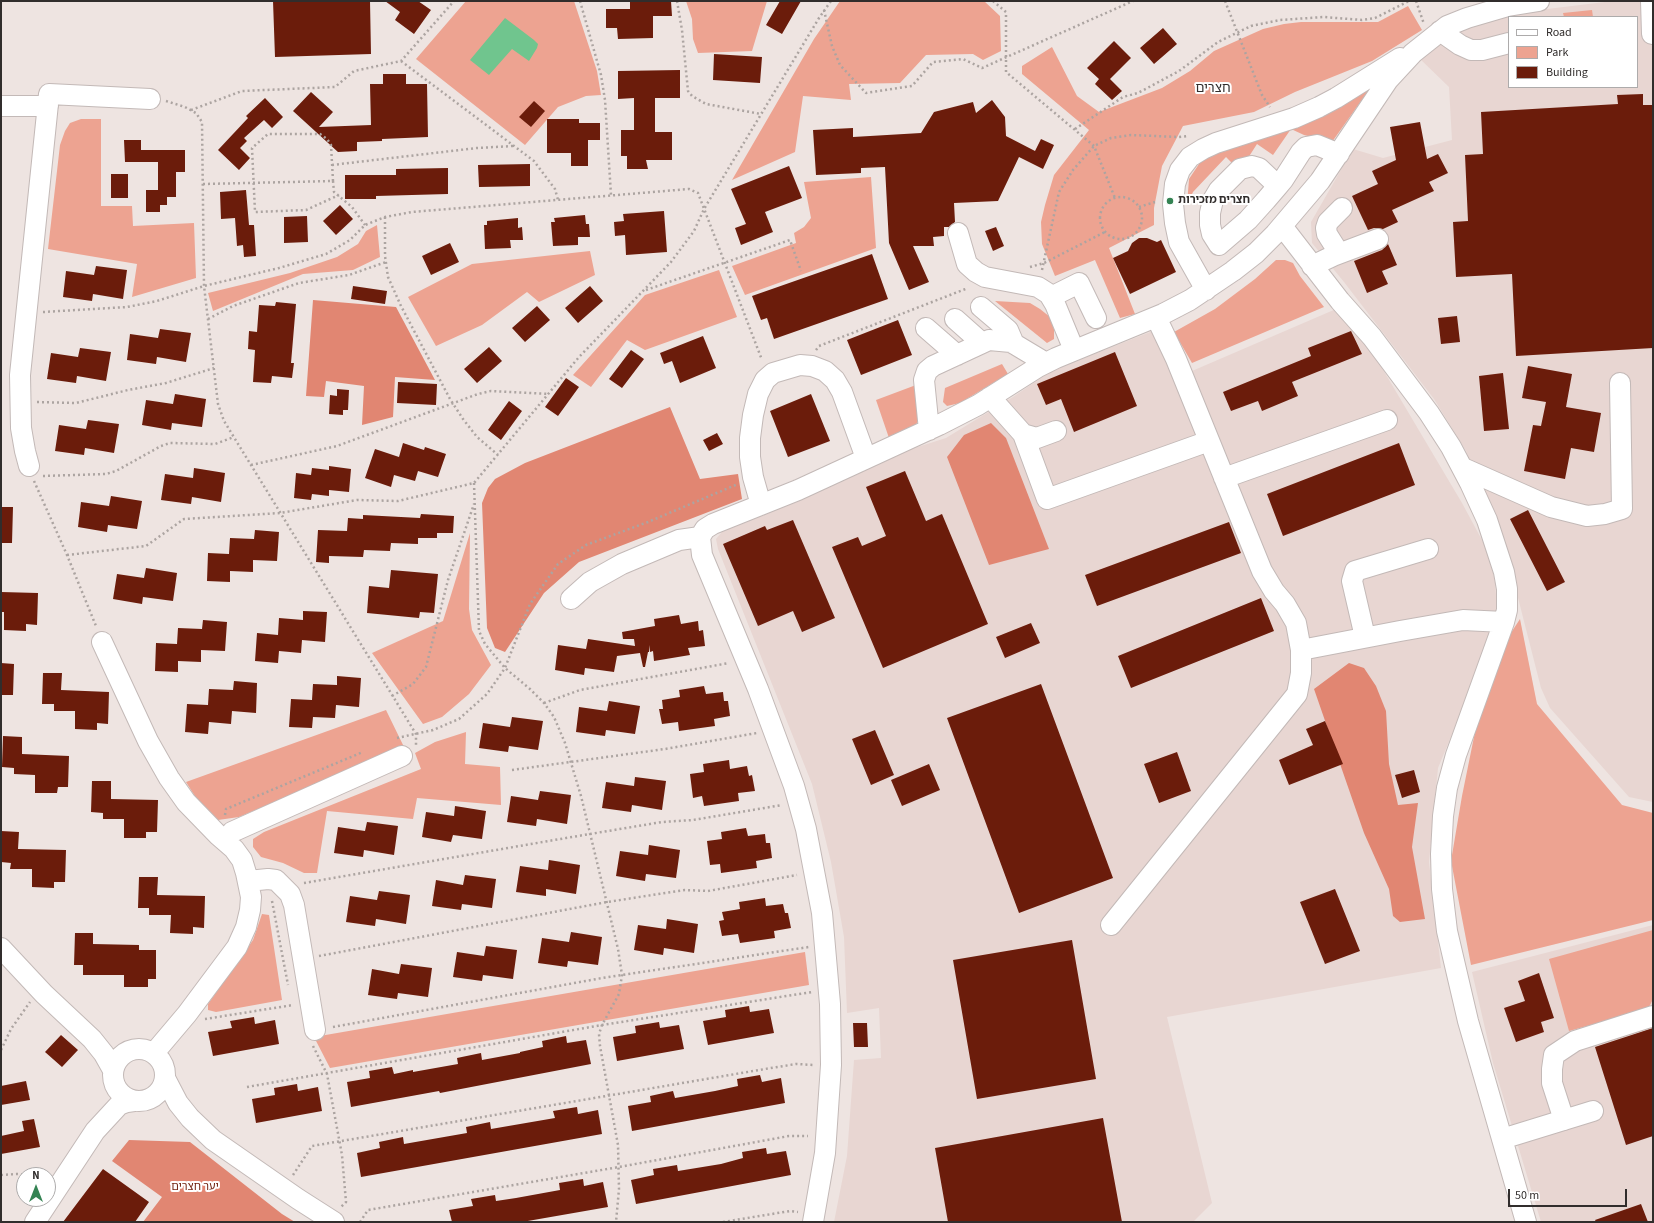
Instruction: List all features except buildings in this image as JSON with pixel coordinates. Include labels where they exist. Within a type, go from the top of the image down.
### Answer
[{"type":"street","points":[[1206,290],[1182,249],[1175,223],[1173,204],[1175,184],[1180,170],[1190,157],[1203,149],[1294,118],[1336,98],[1447,26],[1487,11],[1539,1]]},
{"type":"street","points":[[1651,1],[1652,34]]},
{"type":"street","points":[[1434,35],[1471,50],[1482,50],[1508,43]]},
{"type":"street","points":[[814,1218],[825,1154],[830,1065],[829,992],[825,944],[815,872],[806,829],[774,730],[702,555],[700,537],[705,529],[713,524],[761,505],[929,430],[990,397],[1046,363],[1156,317],[1206,290],[1256,253],[1282,226],[1316,186],[1388,80],[1413,52],[1434,35]]},
{"type":"street","points":[[31,471],[21,428],[20,375],[49,94],[150,99]]},
{"type":"street","points":[[1,106],[48,106]]},
{"type":"street","points":[[1278,186],[1306,146],[1317,145],[1339,154]]},
{"type":"street","points":[[1340,253],[1327,234],[1326,228],[1328,222],[1342,208]]},
{"type":"street","points":[[1282,226],[1312,266],[1372,337],[1415,392],[1451,447],[1487,520],[1504,572],[1507,588],[1507,610],[1504,622],[1456,755],[1447,788],[1443,816],[1441,854],[1442,889],[1447,931],[1468,1021],[1526,1222]]},
{"type":"street","points":[[958,233],[967,264],[976,272],[985,277],[1038,287],[1049,294],[1074,350]]},
{"type":"street","points":[[1312,266],[1340,253],[1378,239]]},
{"type":"street","points":[[1051,297],[1079,283],[1096,318]]},
{"type":"street","points":[[1112,925],[1297,694],[1301,673],[1301,650],[1296,623],[1262,571],[1176,359],[1156,317]]},
{"type":"street","points":[[954,318],[984,346],[1046,363]]},
{"type":"street","points":[[929,430],[924,380],[927,371],[933,366],[984,346],[1008,330],[954,318]]},
{"type":"street","points":[[954,318],[984,346]]},
{"type":"street","points":[[761,505],[753,477],[750,457],[750,438],[758,394],[765,380],[773,373],[800,365],[812,366],[825,371],[835,380],[842,392],[866,458]]},
{"type":"street","points":[[1462,468],[1551,507],[1587,516],[1605,514],[1622,509],[1620,383]]},
{"type":"street","points":[[990,397],[1024,434],[1047,499],[1209,441]]},
{"type":"street","points":[[1224,478],[1387,420]]},
{"type":"street","points":[[1024,434],[1037,438],[1056,431]]},
{"type":"street","points":[[571,599],[590,582],[622,564],[679,540],[700,537]]},
{"type":"street","points":[[1365,638],[1352,581],[1355,571],[1428,549]]},
{"type":"street","points":[[1301,650],[1463,620],[1504,622]]},
{"type":"street","points":[[102,642],[148,742],[169,778],[186,802],[234,849],[242,860],[251,897],[246,927],[237,946],[187,1014],[154,1053]]},
{"type":"street","points":[[222,838],[397,748]]},
{"type":"street","points":[[248,881],[276,883],[290,894],[294,905],[316,1030]]},
{"type":"street","points":[[1,948],[39,989],[81,1028],[104,1054],[118,1092],[124,1097],[169,1107],[197,1125]]},
{"type":"street","points":[[1564,1120],[1552,1083],[1554,1055],[1575,1041],[1653,1016]]},
{"type":"street","points":[[81,1028],[119,1046],[132,1049]]},
{"type":"street","points":[[35,1222],[95,1131],[108,1102],[113,1075],[120,1056],[132,1049],[140,1048],[154,1053],[163,1064],[165,1078],[178,1103],[190,1118],[213,1140],[333,1221]]},
{"type":"street","points":[[95,1131],[119,1105],[154,1097],[159,1092],[165,1078]]},
{"type":"street","points":[[1502,1139],[1593,1111]]},
{"type":"path","points":[[191,110],[242,91],[335,87],[354,71],[400,62],[454,1]]},
{"type":"path","points":[[580,1],[601,75],[605,100],[611,195]]},
{"type":"path","points":[[677,1],[682,30],[688,91],[692,96],[706,104],[761,114]]},
{"type":"path","points":[[67,555],[146,546],[184,519],[280,513],[357,500],[398,501],[474,484],[579,357],[671,262],[694,231],[704,209],[818,18],[832,1]]},
{"type":"path","points":[[993,1],[1006,12],[1006,72],[1094,146],[1115,198]]},
{"type":"path","points":[[824,10],[832,46],[840,65],[866,93],[912,86],[932,62],[963,59],[982,68],[1006,59],[1133,1]]},
{"type":"path","points":[[1225,1],[1262,95],[1279,123]]},
{"type":"path","points":[[1075,129],[1123,97],[1138,93],[1179,71],[1218,42],[1251,26],[1280,20],[1324,17],[1362,20],[1375,18],[1409,1]]},
{"type":"path","points":[[1416,1],[1434,35]]},
{"type":"path","points":[[400,62],[534,161],[555,189],[558,200]]},
{"type":"path","points":[[150,99],[172,102],[191,110],[196,113],[202,122],[204,286],[218,404],[224,421],[416,734],[416,748],[397,748],[399,737],[416,734],[433,730],[459,719],[487,694],[505,668],[530,604],[558,564],[586,545],[648,522],[753,477]]},
{"type":"path","points":[[339,196],[306,210],[255,212],[252,148],[268,134],[320,134],[327,139],[331,145],[334,192],[352,206],[365,226]]},
{"type":"path","points":[[332,165],[476,148],[514,146]]},
{"type":"path","points":[[203,184],[333,181]]},
{"type":"path","points":[[26,312],[127,307],[204,286],[279,268],[326,254],[350,240],[365,226],[385,217],[412,212],[689,189],[698,193],[762,360],[773,373]]},
{"type":"path","points":[[1121,197],[1134,202],[1141,213],[1140,226],[1131,236],[1124,239],[1110,236],[1105,232],[1100,219],[1104,206],[1115,198],[1121,197]]},
{"type":"path","points":[[385,217],[386,262],[388,277],[401,306],[453,404],[477,437],[498,455]]},
{"type":"path","points":[[1029,267],[1044,263],[1105,232]]},
{"type":"path","points":[[644,291],[790,240],[801,271]]},
{"type":"path","points":[[208,319],[233,306],[299,283],[349,275],[386,262]]},
{"type":"path","points":[[800,365],[819,346],[993,278]]},
{"type":"path","points":[[20,400],[62,404],[76,403],[128,390],[166,383],[214,368]]},
{"type":"path","points":[[251,464],[336,446],[478,394],[491,391],[549,394]]},
{"type":"path","points":[[102,642],[67,555],[38,493],[31,471],[106,474],[122,468],[160,446],[170,443],[215,444],[234,437]]},
{"type":"path","points":[[474,484],[479,631],[485,644],[505,668],[544,703],[554,717],[565,743],[607,902],[622,975],[619,994],[602,1025],[599,1034],[618,1145],[619,1189],[616,1222]]},
{"type":"path","points":[[392,696],[412,684],[426,667],[448,580],[475,502]]},
{"type":"path","points":[[544,703],[580,690],[746,660]]},
{"type":"path","points":[[512,770],[665,749],[774,730]]},
{"type":"path","points":[[222,838],[226,809],[370,749]]},
{"type":"path","points":[[289,992],[276,883],[662,822],[692,820],[798,802]]},
{"type":"path","points":[[303,959],[607,902],[685,890],[708,891],[815,872]]},
{"type":"path","points":[[333,1221],[346,1202],[339,1141],[327,1074],[306,1032],[622,975],[825,944]]},
{"type":"path","points":[[1,1050],[11,1029],[39,989]]},
{"type":"path","points":[[247,1087],[602,1025],[809,992],[829,992]]},
{"type":"path","points":[[187,1014],[206,1020],[294,1005],[290,999]]},
{"type":"path","points":[[284,1189],[312,1146],[796,1064],[830,1065]]},
{"type":"path","points":[[360,1222],[368,1210],[789,1136],[826,1136]]},
{"type":"path","points":[[1,1175],[16,1174]]},
{"type":"path","points":[[723,1222],[790,1211],[814,1218]]},
{"type":"shaded area","points":[[1613,1],[1653,1],[1653,802],[1629,797],[1550,708],[1541,688],[1515,586],[1466,451],[1434,399],[1312,243],[1311,222],[1353,149],[1383,158],[1452,140],[1449,87],[1419,58],[1466,26],[1506,14]]},
{"type":"shaded area","points":[[505,18],[534,40],[538,44],[537,48],[529,61],[512,49],[489,75],[470,60]]},
{"type":"shaded area","points":[[1336,309],[1366,341],[1462,503],[1489,553],[1495,582],[1497,607],[1479,669],[1438,768],[1429,862],[1441,968],[1167,1017],[1212,1203],[1193,1222],[834,1222],[847,1156],[854,1060],[881,1058],[879,1008],[847,1013],[844,937],[831,862],[812,784],[718,549],[716,539],[726,527],[905,451],[946,438],[1013,397],[1051,371],[1163,327],[1192,371]]},
{"type":"shaded area","points":[[1653,925],[1653,1222],[1541,1222],[1493,1063],[1472,972]]},
{"type":"green space","points":[[466,1],[574,1],[597,71],[601,95],[586,96],[558,107],[525,145],[416,59]]},
{"type":"green space","points":[[686,1],[767,1],[752,51],[698,53],[693,39],[692,19]]},
{"type":"green space","points":[[840,1],[984,1],[1000,16],[1001,51],[983,60],[973,54],[926,55],[900,83],[849,84],[851,100],[803,96],[795,152],[732,180],[814,39]]},
{"type":"green space","points":[[1408,6],[1422,30],[1372,61],[1295,92],[1254,112],[1183,126],[1162,166],[1154,208],[1154,225],[1109,248],[1135,314],[1120,318],[1095,260],[1055,276],[1042,244],[1041,222],[1054,175],[1089,130],[1022,74],[1022,66],[1052,47],[1077,96],[1099,112],[1162,88],[1190,71],[1214,51],[1263,29],[1301,22],[1378,22]]},
{"type":"green space","points":[[1592,10],[1593,16],[1564,16],[1563,13]]},
{"type":"green space","points":[[1376,80],[1332,142],[1304,135],[1291,129],[1273,155],[1257,144],[1248,158],[1232,163],[1226,157],[1193,192],[1187,205],[1189,179],[1203,158]]},
{"type":"green space","points":[[81,119],[101,119],[101,206],[132,206],[133,226],[194,223],[196,278],[132,297],[137,264],[48,249],[60,145],[65,131],[70,123]]},
{"type":"green space","points":[[871,177],[876,248],[745,295],[732,266],[796,243],[794,233],[804,227],[811,218],[804,182]]},
{"type":"green space","points":[[377,225],[380,257],[353,270],[303,274],[213,311],[208,293],[290,273],[337,257],[358,244],[366,231]]},
{"type":"green space","points":[[590,251],[595,275],[539,302],[527,292],[482,325],[436,346],[408,297],[472,264]]},
{"type":"green space","points":[[1276,260],[1285,260],[1293,263],[1300,276],[1324,307],[1192,363],[1174,332],[1215,309],[1255,279]]},
{"type":"green space","points":[[719,270],[737,317],[645,350],[627,340],[591,387],[573,375],[645,295]]},
{"type":"green space","points":[[313,300],[396,307],[435,380],[395,377],[393,417],[362,425],[364,386],[326,381],[324,397],[306,396]]},
{"type":"green space","points":[[995,301],[1030,303],[1040,309],[1050,317],[1054,329],[1054,339],[1047,343]]},
{"type":"green space","points":[[1002,364],[1008,374],[960,403],[947,406],[943,402],[945,388]]},
{"type":"green space","points":[[916,385],[919,418],[916,425],[889,438],[876,400]]},
{"type":"green space","points":[[670,407],[700,479],[738,474],[742,499],[579,562],[544,593],[505,652],[495,648],[487,628],[482,503],[488,488],[495,479],[525,463]]},
{"type":"green space","points":[[991,423],[1006,438],[1049,549],[989,565],[947,457],[964,435]]},
{"type":"green space","points":[[470,533],[469,609],[472,630],[491,665],[469,694],[442,717],[423,724],[372,653],[443,621]]},
{"type":"green space","points":[[1520,619],[1537,704],[1622,805],[1653,813],[1653,920],[1471,965],[1451,861],[1462,796],[1488,668]]},
{"type":"green space","points":[[1349,663],[1364,668],[1376,686],[1386,711],[1389,764],[1398,805],[1418,803],[1412,847],[1425,919],[1400,922],[1393,916],[1389,889],[1364,833],[1314,689]]},
{"type":"green space","points":[[386,710],[404,747],[239,817],[218,820],[208,817],[186,782]]},
{"type":"green space","points":[[466,732],[465,764],[500,767],[501,805],[417,798],[413,819],[327,811],[317,873],[304,873],[283,863],[261,857],[253,847],[253,839],[264,832],[421,769],[415,753],[435,742]]},
{"type":"green space","points":[[262,914],[269,915],[282,1000],[216,1012],[208,1010],[208,1004],[253,940]]},
{"type":"green space","points":[[1653,930],[1653,999],[1648,1009],[1569,1031],[1549,959]]},
{"type":"green space","points":[[805,952],[809,985],[330,1068],[314,1037]]},
{"type":"green space","name":"יער חצרים","points":[[129,1140],[190,1142],[282,1214],[295,1222],[143,1222],[162,1197],[112,1161]]},
{"type":"place","name":"חצרים מזכירות","points":[[1170,201]]},
{"type":"district","name":"חצרים","points":[[1213,89]]}]
